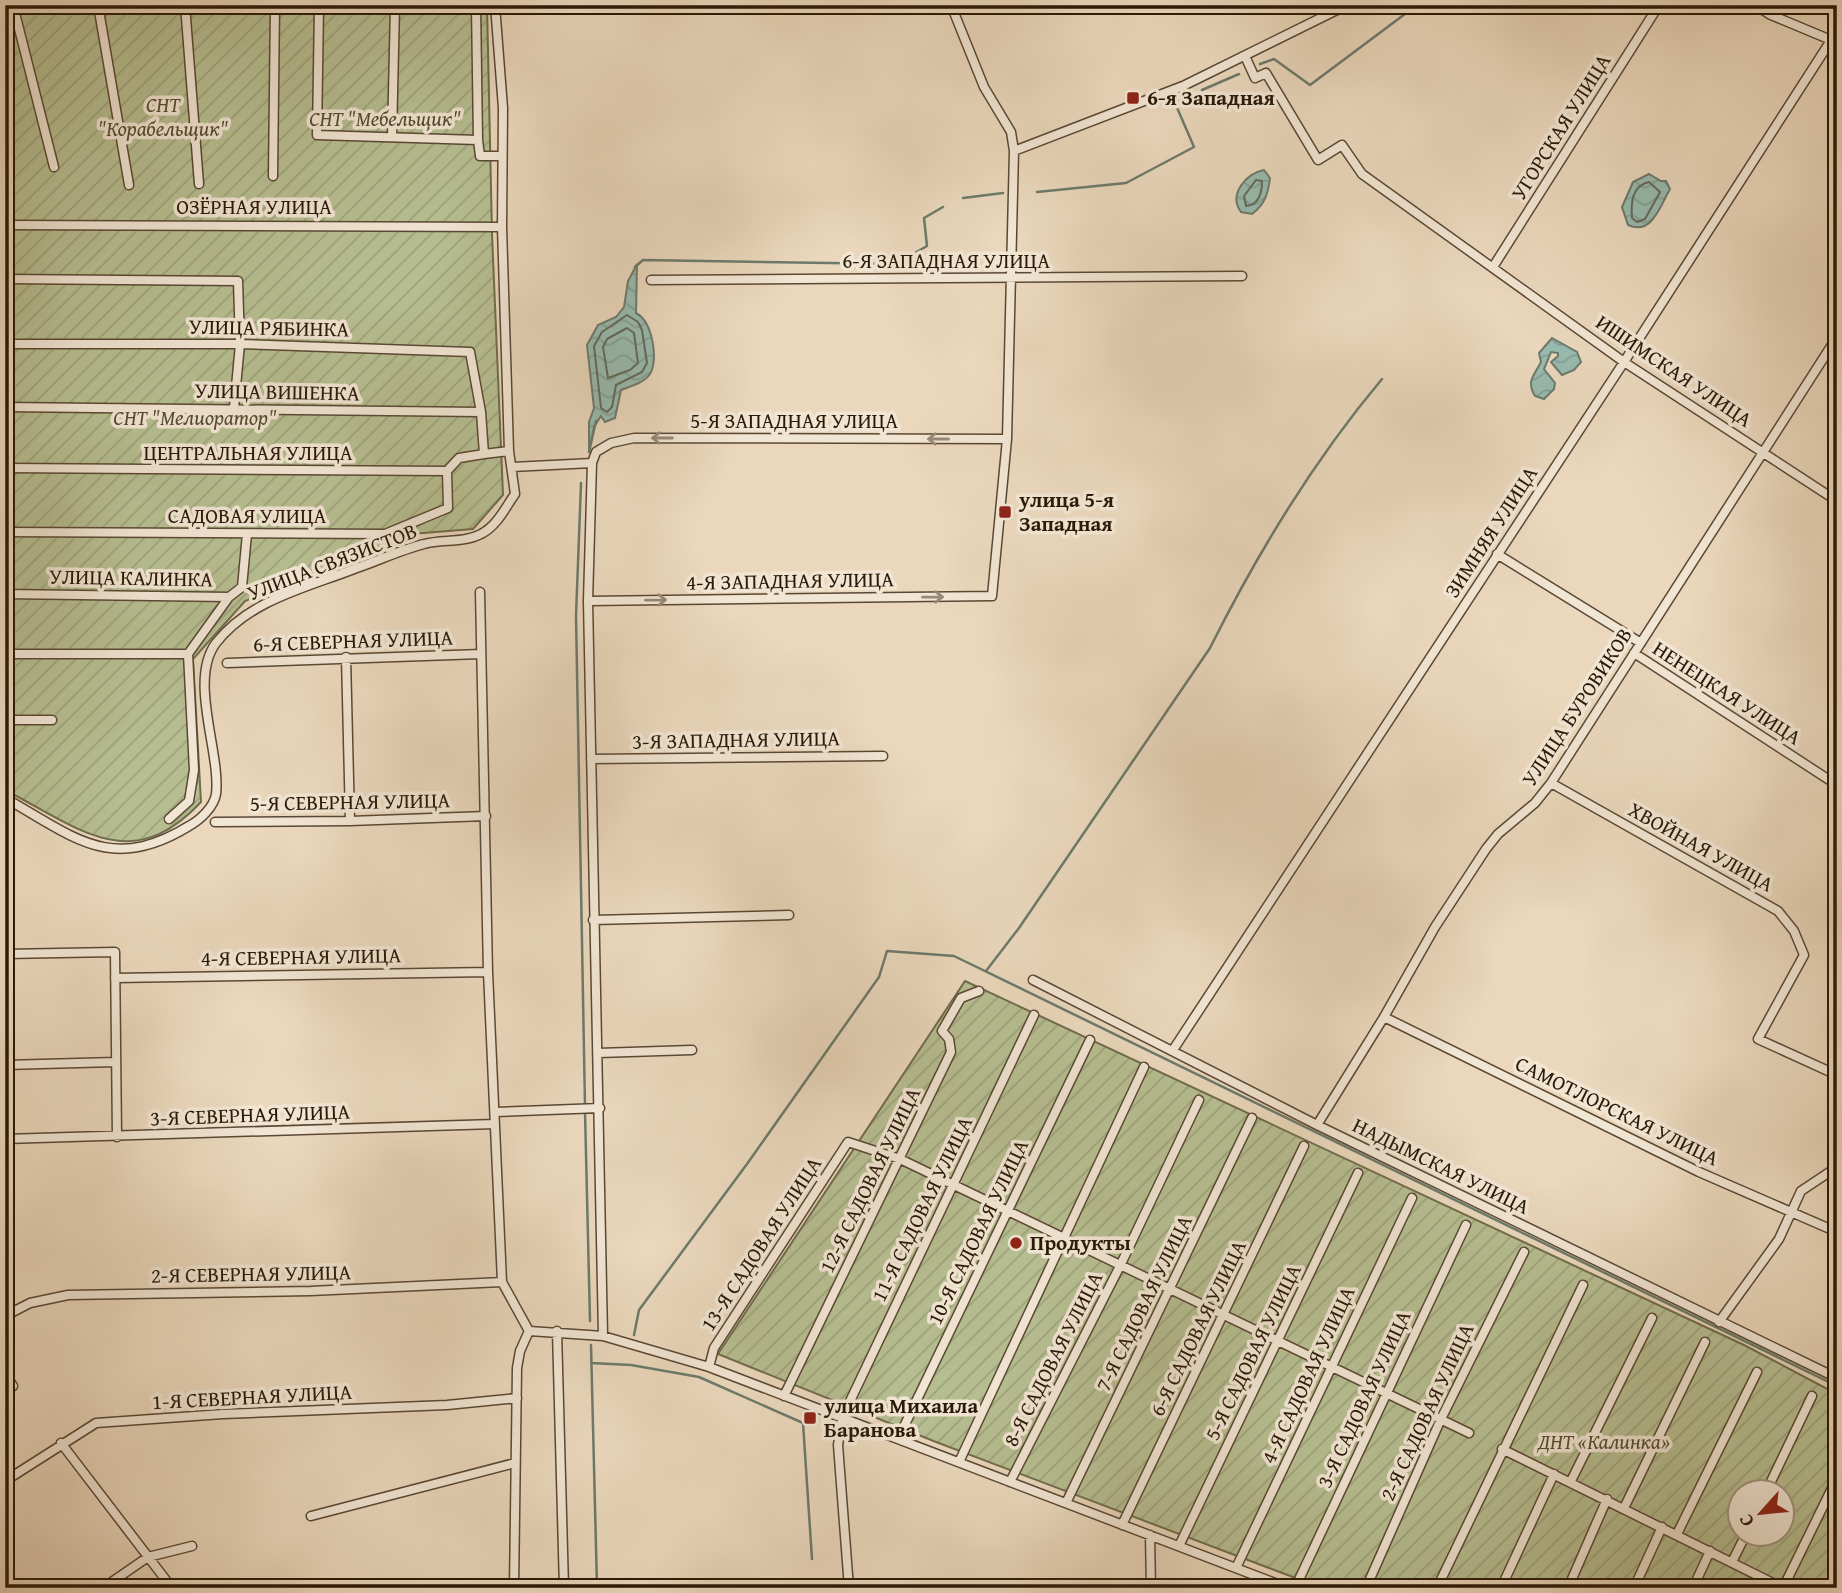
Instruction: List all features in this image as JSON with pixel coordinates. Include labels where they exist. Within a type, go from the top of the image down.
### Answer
[{"type":"street","points":[[13,5],[54,167]]},
{"type":"street","points":[[98,5],[129,185]]},
{"type":"street","points":[[186,5],[200,184]]},
{"type":"street","points":[[273,176],[275,5]]},
{"type":"street","points":[[318,5],[317,135],[478,140]]},
{"type":"street","points":[[392,137],[395,5]]},
{"type":"street","points":[[476,5],[480,156],[502,156]]},
{"type":"street","points":[[495,5],[503,108],[502,227],[509,451],[512,467],[592,463],[588,601],[603,1336]]},
{"type":"street","points":[[951,5],[984,87],[1011,132],[1014,151],[1013,279],[1007,439]]},
{"type":"street","points":[[1014,151],[1149,101],[1347,5]]},
{"type":"street","name":"УГОРСКАЯ УЛИЦА","points":[[1493,267],[1659,5]]},
{"type":"street","points":[[1755,5],[1771,15],[1831,40],[1837,48]]},
{"type":"street","name":"ЗИМНЯЯ УЛИЦА","points":[[1173,1050],[1624,362],[1837,31]]},
{"type":"street","name":"ИШИМСКАЯ УЛИЦА","points":[[1245,56],[1255,78],[1266,73],[1318,160],[1342,145],[1362,174],[1624,362],[1837,500]]},
{"type":"street","name":"ОЗЁРНАЯ УЛИЦА","points":[[5,225],[502,227]]},
{"type":"street","name":"6-Я ЗАПАДНАЯ УЛИЦА","points":[[651,280],[1242,276]]},
{"type":"street","points":[[5,279],[238,281],[240,344],[234,408]]},
{"type":"street","name":"УЛИЦА БУРОВИКОВ","points":[[1317,1125],[1384,1017],[1435,927],[1486,849],[1498,834],[1535,803],[1551,783],[1837,337]]},
{"type":"street","name":"УЛИЦА РЯБИНКА","points":[[5,344],[240,344],[470,352],[481,412]]},
{"type":"street","name":"УЛИЦА ВИШЕНКА","points":[[5,407],[481,412]]},
{"type":"street","points":[[481,412],[484,454],[509,451]]},
{"type":"street","name":"5-Я ЗАПАДНАЯ УЛИЦА","points":[[592,463],[596,452],[603,447],[634,438],[1007,439]]},
{"type":"street","name":"4-Я ЗАПАДНАЯ УЛИЦА","points":[[588,601],[992,596],[1007,439]]},
{"type":"street","name":"ЦЕНТРАЛЬНАЯ УЛИЦА","points":[[5,468],[447,471],[459,458],[484,454]]},
{"type":"street","name":"УЛИЦА СВЯЗИСТОВ","points":[[5,798],[93,846],[110,851],[150,844],[190,826],[204,815],[216,797],[205,688],[211,651],[224,634],[244,615],[267,602],[407,548],[479,535],[494,526],[515,494],[512,467]]},
{"type":"street","name":"САДОВАЯ УЛИЦА","points":[[5,532],[385,534],[448,508],[447,471]]},
{"type":"street","name":"УЛИЦА КАЛИНКА","points":[[5,594],[229,597],[242,587],[247,534]]},
{"type":"street","name":"НЕНЕЦКАЯ УЛИЦА","points":[[1497,554],[1640,643]]},
{"type":"street","points":[[480,592],[488,972],[502,1282],[529,1331]]},
{"type":"street","points":[[169,819],[189,801],[194,770],[188,654],[229,597]]},
{"type":"street","name":"НЕНЕЦКАЯ УЛИЦА","points":[[1634,653],[1837,785]]},
{"type":"street","points":[[5,654],[188,654]]},
{"type":"street","name":"6-Я СЕВЕРНАЯ УЛИЦА","points":[[227,663],[481,654]]},
{"type":"street","points":[[346,657],[350,821]]},
{"type":"street","points":[[5,720],[52,720]]},
{"type":"street","name":"3-Я ЗАПАДНАЯ УЛИЦА","points":[[591,759],[883,755]]},
{"type":"street","name":"ХВОЙНАЯ УЛИЦА","points":[[1551,783],[1778,911],[1794,931],[1804,955],[1758,1038],[1837,1075]]},
{"type":"street","name":"5-Я СЕВЕРНАЯ УЛИЦА","points":[[215,822],[486,816]]},
{"type":"street","points":[[593,920],[789,915]]},
{"type":"street","points":[[5,954],[115,951],[117,1137]]},
{"type":"street","name":"4-Я СЕВЕРНАЯ УЛИЦА","points":[[116,978],[488,972]]},
{"type":"street","name":"НАДЫМСКАЯ УЛИЦА","points":[[1033,980],[1317,1125],[1837,1378]]},
{"type":"street","name":"12-Я САДОВАЯ УЛИЦА","points":[[785,1396],[951,1052],[949,1039],[942,1031],[961,998],[979,991]]},
{"type":"street","name":"11-Я САДОВАЯ УЛИЦА","points":[[842,1418],[1034,1015]]},
{"type":"street","name":"САМОТЛОРСКАЯ УЛИЦА","points":[[1384,1017],[1699,1172],[1837,1232]]},
{"type":"street","name":"10-Я САДОВАЯ УЛИЦА","points":[[898,1439],[1090,1041]]},
{"type":"street","points":[[598,1053],[692,1050]]},
{"type":"street","points":[[5,1065],[115,1062]]},
{"type":"street","points":[[960,1462],[1144,1067]]},
{"type":"street","name":"8-Я САДОВАЯ УЛИЦА","points":[[1010,1482],[1121,1266],[1199,1100]]},
{"type":"street","points":[[496,1112],[600,1108]]},
{"type":"street","name":"7-Я САДОВАЯ УЛИЦА","points":[[1066,1503],[1252,1118]]},
{"type":"street","name":"3-Я СЕВЕРНАЯ УЛИЦА","points":[[5,1139],[495,1124]]},
{"type":"street","name":"13-Я САДОВАЯ УЛИЦА","points":[[709,1367],[714,1348],[848,1142],[900,1159]]},
{"type":"street","name":"6-Я САДОВАЯ УЛИЦА","points":[[1122,1525],[1304,1146]]},
{"type":"street","points":[[900,1159],[1469,1433]]},
{"type":"street","points":[[1719,1322],[1779,1239],[1801,1191],[1837,1167]]},
{"type":"street","name":"5-Я САДОВАЯ УЛИЦА","points":[[1179,1546],[1358,1173]]},
{"type":"street","name":"4-Я САДОВАЯ УЛИЦА","points":[[1236,1568],[1412,1198]]},
{"type":"street","name":"3-Я САДОВАЯ УЛИЦА","points":[[1295,1588],[1466,1225]]},
{"type":"street","name":"2-Я САДОВАЯ УЛИЦА","points":[[1366,1588],[1441,1419],[1524,1252]]},
{"type":"street","name":"2-Я СЕВЕРНАЯ УЛИЦА","points":[[5,1316],[30,1303],[68,1295],[311,1291],[502,1282]]},
{"type":"street","points":[[1437,1588],[1583,1285]]},
{"type":"street","points":[[1571,1481],[1652,1318]]},
{"type":"street","points":[[529,1331],[603,1336],[709,1367],[1288,1588]]},
{"type":"street","points":[[514,1588],[517,1368],[520,1351],[529,1331]]},
{"type":"street","points":[[557,1331],[564,1588]]},
{"type":"street","points":[[1624,1508],[1705,1342]]},
{"type":"street","points":[[1677,1535],[1757,1372]]},
{"type":"street","points":[[5,1374],[13,1386],[5,1392]]},
{"type":"street","points":[[1773,1478],[1812,1396]]},
{"type":"street","name":"1-Я СЕВЕРНАЯ УЛИЦА","points":[[5,1481],[96,1423],[223,1414],[447,1405],[517,1398]]},
{"type":"street","points":[[842,1418],[838,1446],[849,1588]]},
{"type":"street","points":[[61,1443],[172,1588]]},
{"type":"street","points":[[1502,1449],[1783,1588],[1837,1478]]},
{"type":"street","points":[[311,1516],[514,1463]]},
{"type":"street","points":[[1501,1588],[1554,1474]]},
{"type":"street","points":[[1568,1588],[1607,1499]]},
{"type":"street","points":[[1634,1588],[1661,1527]]},
{"type":"street","points":[[1150,1535],[1151,1588]]},
{"type":"street","points":[[103,1588],[148,1557],[192,1546]]},
{"type":"street","points":[[1732,1562],[1739,1548]]},
{"type":"street","points":[[1693,1588],[1710,1551]]},
{"type":"green space","name":"СНТ \"Мелиоратор\"","points":[[5,5],[487,5],[492,234],[503,495],[473,529],[411,534],[245,601],[193,659],[201,802],[176,825],[151,837],[128,841],[104,838],[81,830],[5,790]]},
{"type":"green space","name":"ДНТ «Калинка»","points":[[965,981],[1744,1345],[1837,1394],[1837,1588],[1322,1588],[936,1442],[718,1354]]},
{"type":"water","points":[[1264,170],[1270,178],[1263,202],[1252,214],[1241,212],[1237,199],[1241,186],[1251,175]]},
{"type":"water","points":[[1649,174],[1666,181],[1670,189],[1659,211],[1649,223],[1636,227],[1628,225],[1622,207],[1633,182]]},
{"type":"water","points":[[637,264],[636,313],[642,317],[650,332],[654,350],[653,367],[644,380],[621,390],[615,418],[605,422],[601,416],[594,427],[589,452],[589,422],[594,408],[587,345],[598,325],[616,317],[624,307],[628,281]]},
{"type":"water","points":[[1552,338],[1577,352],[1581,362],[1574,370],[1562,375],[1551,362],[1558,353],[1551,352],[1544,369],[1555,383],[1554,389],[1544,399],[1535,396],[1531,382],[1541,362],[1539,353]]},
{"type":"waterway","points":[[1260,64],[1274,59],[1310,85],[1417,5]]},
{"type":"waterway","points":[[1498,9],[1502,5]]},
{"type":"waterway","points":[[1202,90],[1239,74]]},
{"type":"waterway","points":[[1037,192],[1126,183],[1194,147],[1175,103],[1181,100]]},
{"type":"waterway","points":[[963,198],[1003,193]]},
{"type":"waterway","points":[[635,267],[643,260],[896,264],[927,246],[924,218],[943,207]]},
{"type":"waterway","points":[[986,971],[1019,928],[1210,648],[1288,509],[1333,442],[1382,379]]},
{"type":"waterway","points":[[589,452],[596,421]]},
{"type":"waterway","points":[[581,483],[576,616],[585,1106]]},
{"type":"waterway","points":[[634,1335],[639,1310],[747,1164],[879,977],[887,951],[954,956],[1837,1386]]},
{"type":"waterway","points":[[585,1112],[590,1321]]},
{"type":"waterway","points":[[591,1345],[597,1588]]},
{"type":"waterway","points":[[591,1363],[631,1365],[699,1377],[803,1423],[812,1559]]},
{"type":"place","name":"6-я Западная","points":[[1133,98]]},
{"type":"place","name":"улица 5-я Западная","points":[[1005,512]]},
{"type":"place","name":"Продукты","points":[[1016,1243]]},
{"type":"place","name":"улица Михаила Баранова","points":[[810,1418]]},
{"type":"park label","name":"СНТ \"Корабельщик\"","points":[[163,117]]},
{"type":"park label","name":"СНТ \"Мебельщик\"","points":[[385,119]]}]
